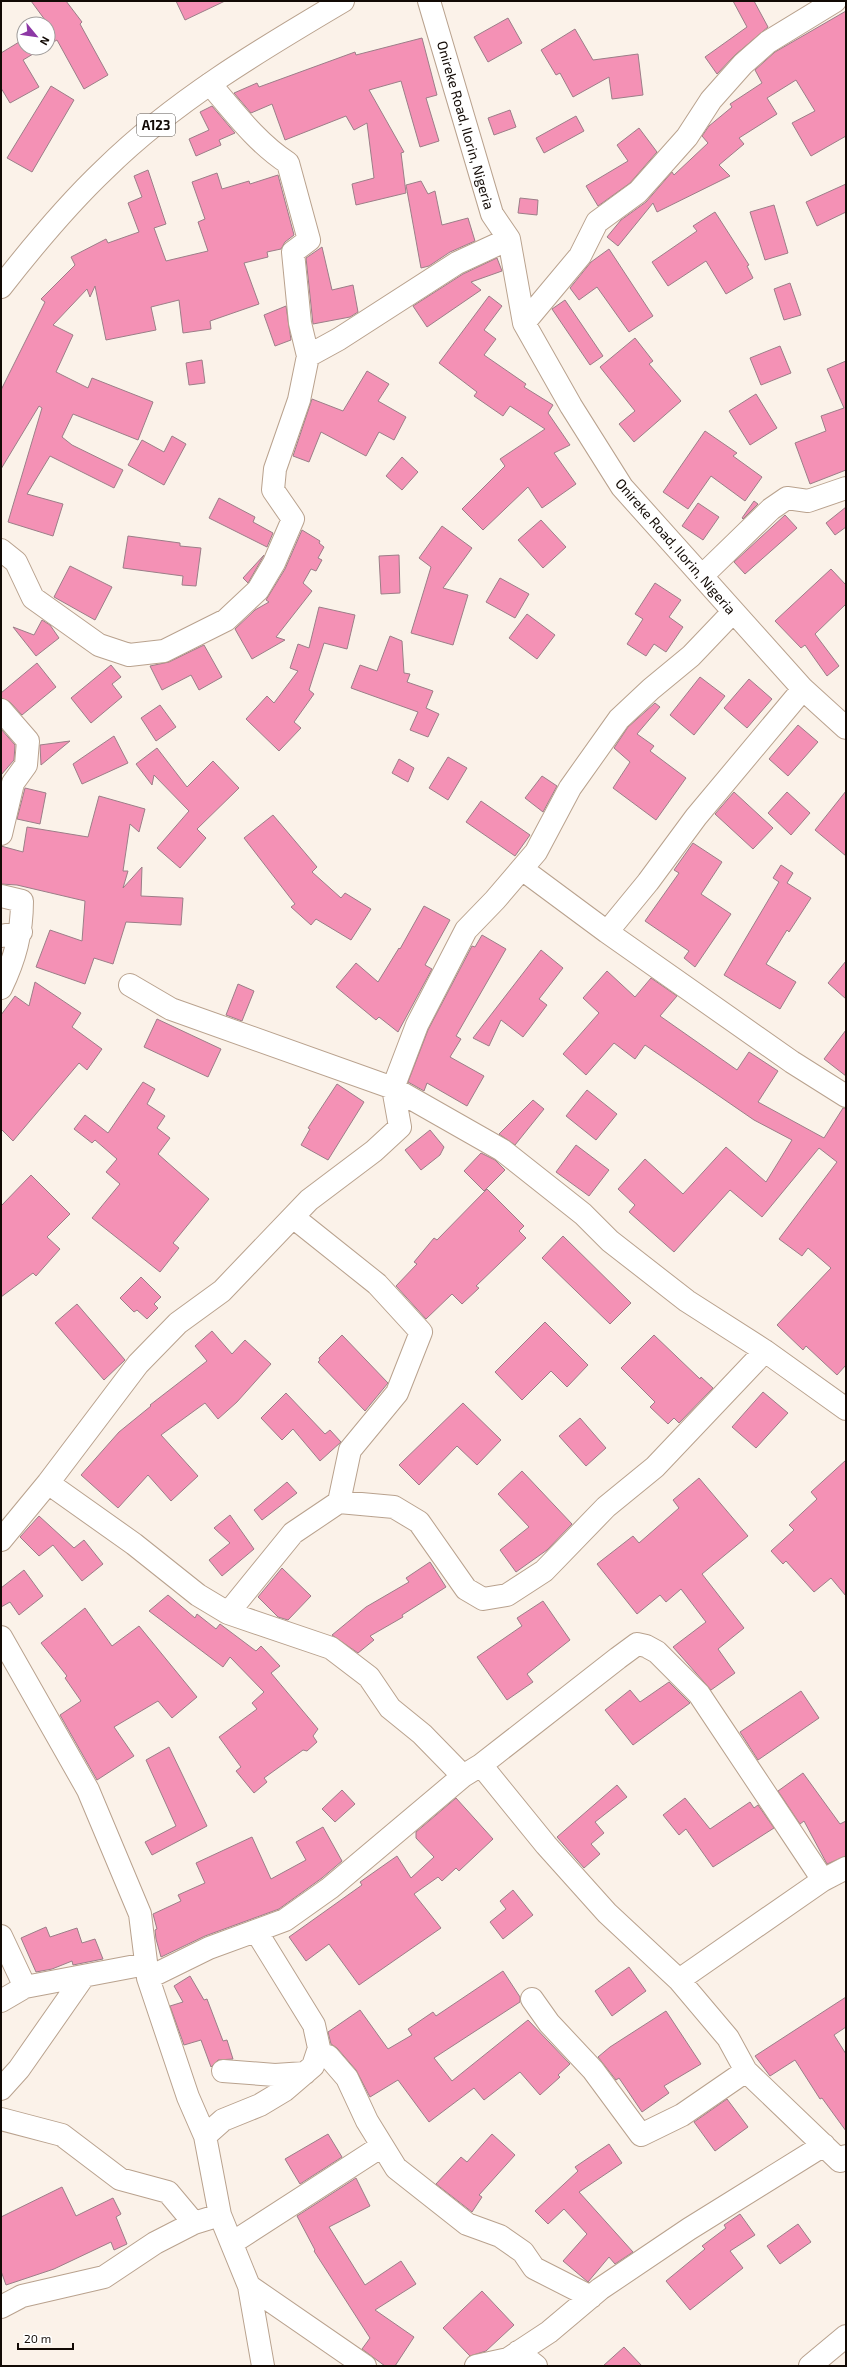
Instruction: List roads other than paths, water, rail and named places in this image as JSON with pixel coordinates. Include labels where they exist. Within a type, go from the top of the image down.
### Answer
[{"type":"main road","name":"A123","points":[[1,288],[35,245],[105,168],[143,135],[210,84],[343,1]]},
{"type":"main road","name":"Onireke Road, Ilorin, Nigeria","points":[[429,1],[492,214],[509,239],[524,323],[570,406],[622,487],[703,575],[733,612],[803,689],[846,728]]},
{"type":"main road","points":[[524,323],[580,256],[598,222],[638,192],[687,137],[711,100],[743,64],[768,42],[835,1]]},
{"type":"main road","points":[[1,550],[16,562],[33,598],[99,645],[128,656],[164,651],[226,620],[258,590],[274,563],[293,519],[273,490],[275,469],[299,400],[308,356],[300,323],[293,252],[309,240],[288,163],[275,154],[253,134],[210,84]]},
{"type":"main road","points":[[308,356],[339,339],[457,263],[509,239]]},
{"type":"main road","points":[[703,575],[771,509],[787,498],[808,501],[846,488]]},
{"type":"main road","points":[[1,1540],[48,1483],[138,1364],[178,1322],[222,1291],[309,1200],[374,1151],[400,1127],[394,1088],[417,1025],[466,930],[536,852],[570,788],[619,720],[651,689],[691,656],[733,612]]},
{"type":"main road","points":[[607,932],[648,882],[696,817],[803,689]]},
{"type":"main road","points":[[1,710],[28,741],[26,765],[13,783],[1,834]]},
{"type":"main road","points":[[522,869],[607,932],[792,1062],[846,1096]]},
{"type":"main road","points":[[1,896],[22,901],[11,934],[10,970],[1,988]]},
{"type":"main road","points":[[130,986],[171,1009],[394,1088],[502,1150],[583,1214],[610,1241],[687,1301],[765,1351],[846,1409]]},
{"type":"main road","points":[[293,1217],[377,1284],[421,1332],[397,1393],[350,1450],[339,1502]]},
{"type":"main road","points":[[228,1613],[293,1533],[339,1502],[394,1507],[419,1522],[466,1589],[482,1599],[507,1595],[544,1570],[606,1507],[655,1467],[765,1351]]},
{"type":"main road","points":[[48,1483],[134,1544],[198,1595],[228,1613],[331,1648],[369,1678],[390,1708],[472,1771],[546,1845],[607,1913],[680,1980],[728,2038],[746,2071],[844,2162]]},
{"type":"main road","points":[[1,1637],[88,1790],[140,1914],[147,1971],[188,2097],[205,2136],[220,2215],[249,2286],[262,2366]]},
{"type":"main road","points":[[1,2001],[25,1988],[84,1976],[147,1971],[285,1920],[330,1888],[472,1771],[637,1644],[646,1646],[657,1652],[699,1694],[823,1880]]},
{"type":"main road","points":[[680,1980],[823,1880],[846,1868]]},
{"type":"main road","points":[[205,2136],[223,2120],[260,2105],[286,2090],[313,2066],[317,2055],[318,2048],[314,2025],[256,1931]]},
{"type":"main road","points":[[1,1936],[25,1988]]},
{"type":"main road","points":[[1,2089],[19,2069],[84,1976]]},
{"type":"main road","points":[[532,1999],[549,2023],[593,2070],[641,2135],[682,2115],[746,2071]]},
{"type":"main road","points":[[317,2055],[328,2056],[347,2078],[367,2121],[396,2168],[467,2224],[500,2236],[523,2252],[534,2268],[590,2297]]},
{"type":"main road","points":[[223,2071],[275,2075],[305,2073]]},
{"type":"main road","points":[[1,2119],[62,2135],[120,2179],[168,2192],[194,2223]]},
{"type":"main road","points":[[476,2366],[508,2359],[549,2332],[590,2297],[689,2229],[824,2145]]},
{"type":"main road","points":[[232,2243],[382,2146]]},
{"type":"main road","points":[[1,2307],[22,2296],[104,2277],[155,2243],[194,2223],[220,2215]]},
{"type":"main road","points":[[249,2286],[365,2366]]},
{"type":"main road","points":[[810,2366],[846,2336]]},
{"type":"main road","points":[[518,2352],[536,2366]]}]
